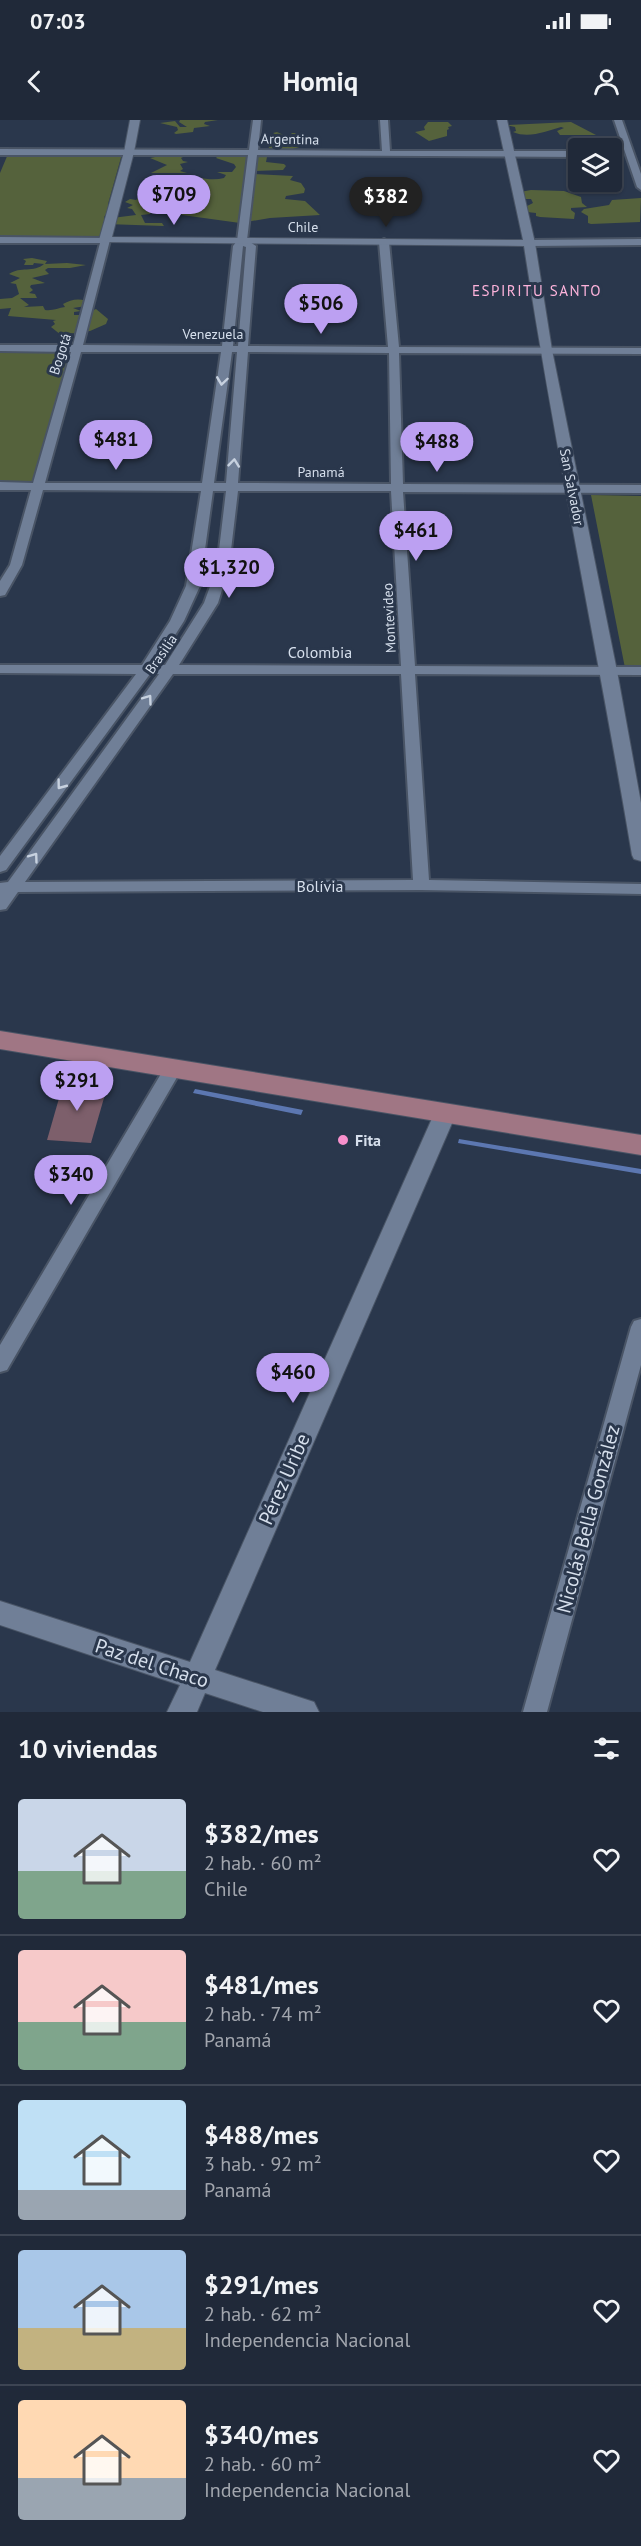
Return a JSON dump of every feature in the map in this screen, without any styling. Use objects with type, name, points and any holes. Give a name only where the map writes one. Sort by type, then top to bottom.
[{"type":"main road","points":[[0,1040],[641,1144]]},
{"type":"street","name":"Bogotá","points":[[0,592],[16,565],[76,348],[83,332],[129,153],[135,120]]},
{"type":"street","name":"Brasilia","points":[[0,867],[145,671],[177,621],[193,586],[257,120]]},
{"type":"street","points":[[384,120],[386,153]]},
{"type":"street","name":"San Salvador","points":[[502,120],[529,243],[546,350],[609,671],[641,855]]},
{"type":"street","points":[[618,120],[625,154],[641,188]]},
{"type":"street","name":"Argentina","points":[[3,152],[568,154]]},
{"type":"street","points":[[0,164],[3,152]]},
{"type":"street","points":[[625,154],[641,154]]},
{"type":"street","name":"Chile","points":[[0,240],[641,242]]},
{"type":"street","name":"Brasilia","points":[[0,905],[6,887],[106,756],[168,670],[211,603],[223,567],[245,349],[251,246],[242,241]]},
{"type":"street","name":"Montevideo","points":[[384,242],[394,349],[397,488],[406,670],[421,885]]},
{"type":"street","points":[[236,263],[250,263]]},
{"type":"street","points":[[233,291],[248,291]]},
{"type":"street","name":"Venezuela","points":[[0,348],[641,351]]},
{"type":"street","points":[[218,410],[239,411]]},
{"type":"street","name":"Panamá","points":[[0,486],[641,489]]},
{"type":"street","name":"Colombia","points":[[0,669],[641,671]]},
{"type":"street","points":[[85,752],[106,756]]},
{"type":"street","name":"Bolívia","points":[[6,887],[421,885],[641,889]]},
{"type":"street","points":[[0,1364],[174,1067]]},
{"type":"street","name":"Pérez Uribe","points":[[182,1712],[445,1114]]},
{"type":"street","name":"Nicolás Bella González","points":[[535,1712],[641,1326]]},
{"type":"street","name":"Paz del Chaco","points":[[0,1613],[304,1712]]},
{"type":"green space","points":[[180,120],[218,120],[205,122],[204,124],[210,126],[194,128],[193,132],[176,134],[174,133],[178,130],[177,127],[160,123],[175,121],[180,127],[187,127],[179,122]]},
{"type":"green space","points":[[428,122],[448,122],[452,126],[448,127],[447,136],[429,141],[415,132],[425,130],[424,127]]},
{"type":"green space","points":[[571,122],[596,135],[560,135],[557,131],[564,128],[561,127],[525,135],[513,132],[516,131],[515,127],[506,125]]},
{"type":"green space","points":[[277,132],[288,137],[292,133],[300,133],[298,135],[307,139],[310,144],[289,150],[269,148],[268,145],[273,144],[267,142],[278,136],[273,133]]},
{"type":"green space","points":[[261,153],[267,157],[266,162],[286,166],[283,170],[251,171],[252,174],[293,176],[290,180],[301,183],[305,189],[304,193],[286,196],[285,199],[305,201],[320,215],[270,218],[240,223],[182,215],[179,211],[184,207],[152,210],[150,214],[141,215],[145,223],[162,223],[164,226],[106,224],[112,218],[136,215],[132,209],[127,208],[133,205],[125,202],[130,199],[136,200],[143,193],[164,191],[140,187],[164,186],[162,183],[178,176],[224,178],[226,175],[217,172],[232,172],[236,167],[234,164],[216,158],[218,156]]},
{"type":"green space","points":[[8,154],[122,154],[108,204],[111,207],[104,217],[105,221],[99,238],[0,237],[0,173]]},
{"type":"green space","points":[[170,154],[189,154],[181,158],[188,162],[180,164],[183,169],[180,171],[187,173],[151,173],[167,165],[150,158]]},
{"type":"green space","points":[[564,191],[581,197],[582,203],[587,207],[571,208],[575,213],[574,219],[536,216],[536,213],[527,212],[527,206],[533,203],[531,199],[520,199],[520,192]]},
{"type":"green space","points":[[641,198],[640,222],[591,224],[588,223],[588,216],[581,212],[584,209],[609,205],[612,200]]},
{"type":"green space","points":[[23,259],[47,261],[45,264],[86,265],[48,268],[45,270],[49,274],[32,278],[45,283],[31,285],[33,290],[29,293],[35,294],[37,298],[20,298],[29,305],[24,307],[43,306],[45,310],[51,310],[65,307],[63,304],[71,301],[83,300],[86,301],[86,306],[73,308],[81,311],[74,312],[74,315],[82,315],[96,309],[108,319],[106,324],[90,331],[61,335],[51,327],[55,324],[53,321],[56,320],[8,316],[11,308],[0,309],[0,299],[12,298],[19,294],[16,284],[10,283],[20,278],[9,274],[44,264],[24,265],[26,261]]},
{"type":"green space","points":[[0,352],[72,352],[39,482],[0,482]]},
{"type":"green space","points":[[591,495],[641,496],[641,668],[625,668]]},
{"type":"water","points":[[195,1089],[303,1110],[301,1115],[193,1093]]},
{"type":"water","points":[[459,1139],[641,1169],[641,1174],[458,1143]]},
{"type":"building","points":[[64,1081],[108,1084],[91,1143],[47,1140]]},
{"type":"place","name":"Fita","points":[[343,1140]]},
{"type":"district","name":"ESPIRITU SANTO","points":[[537,290]]}]
